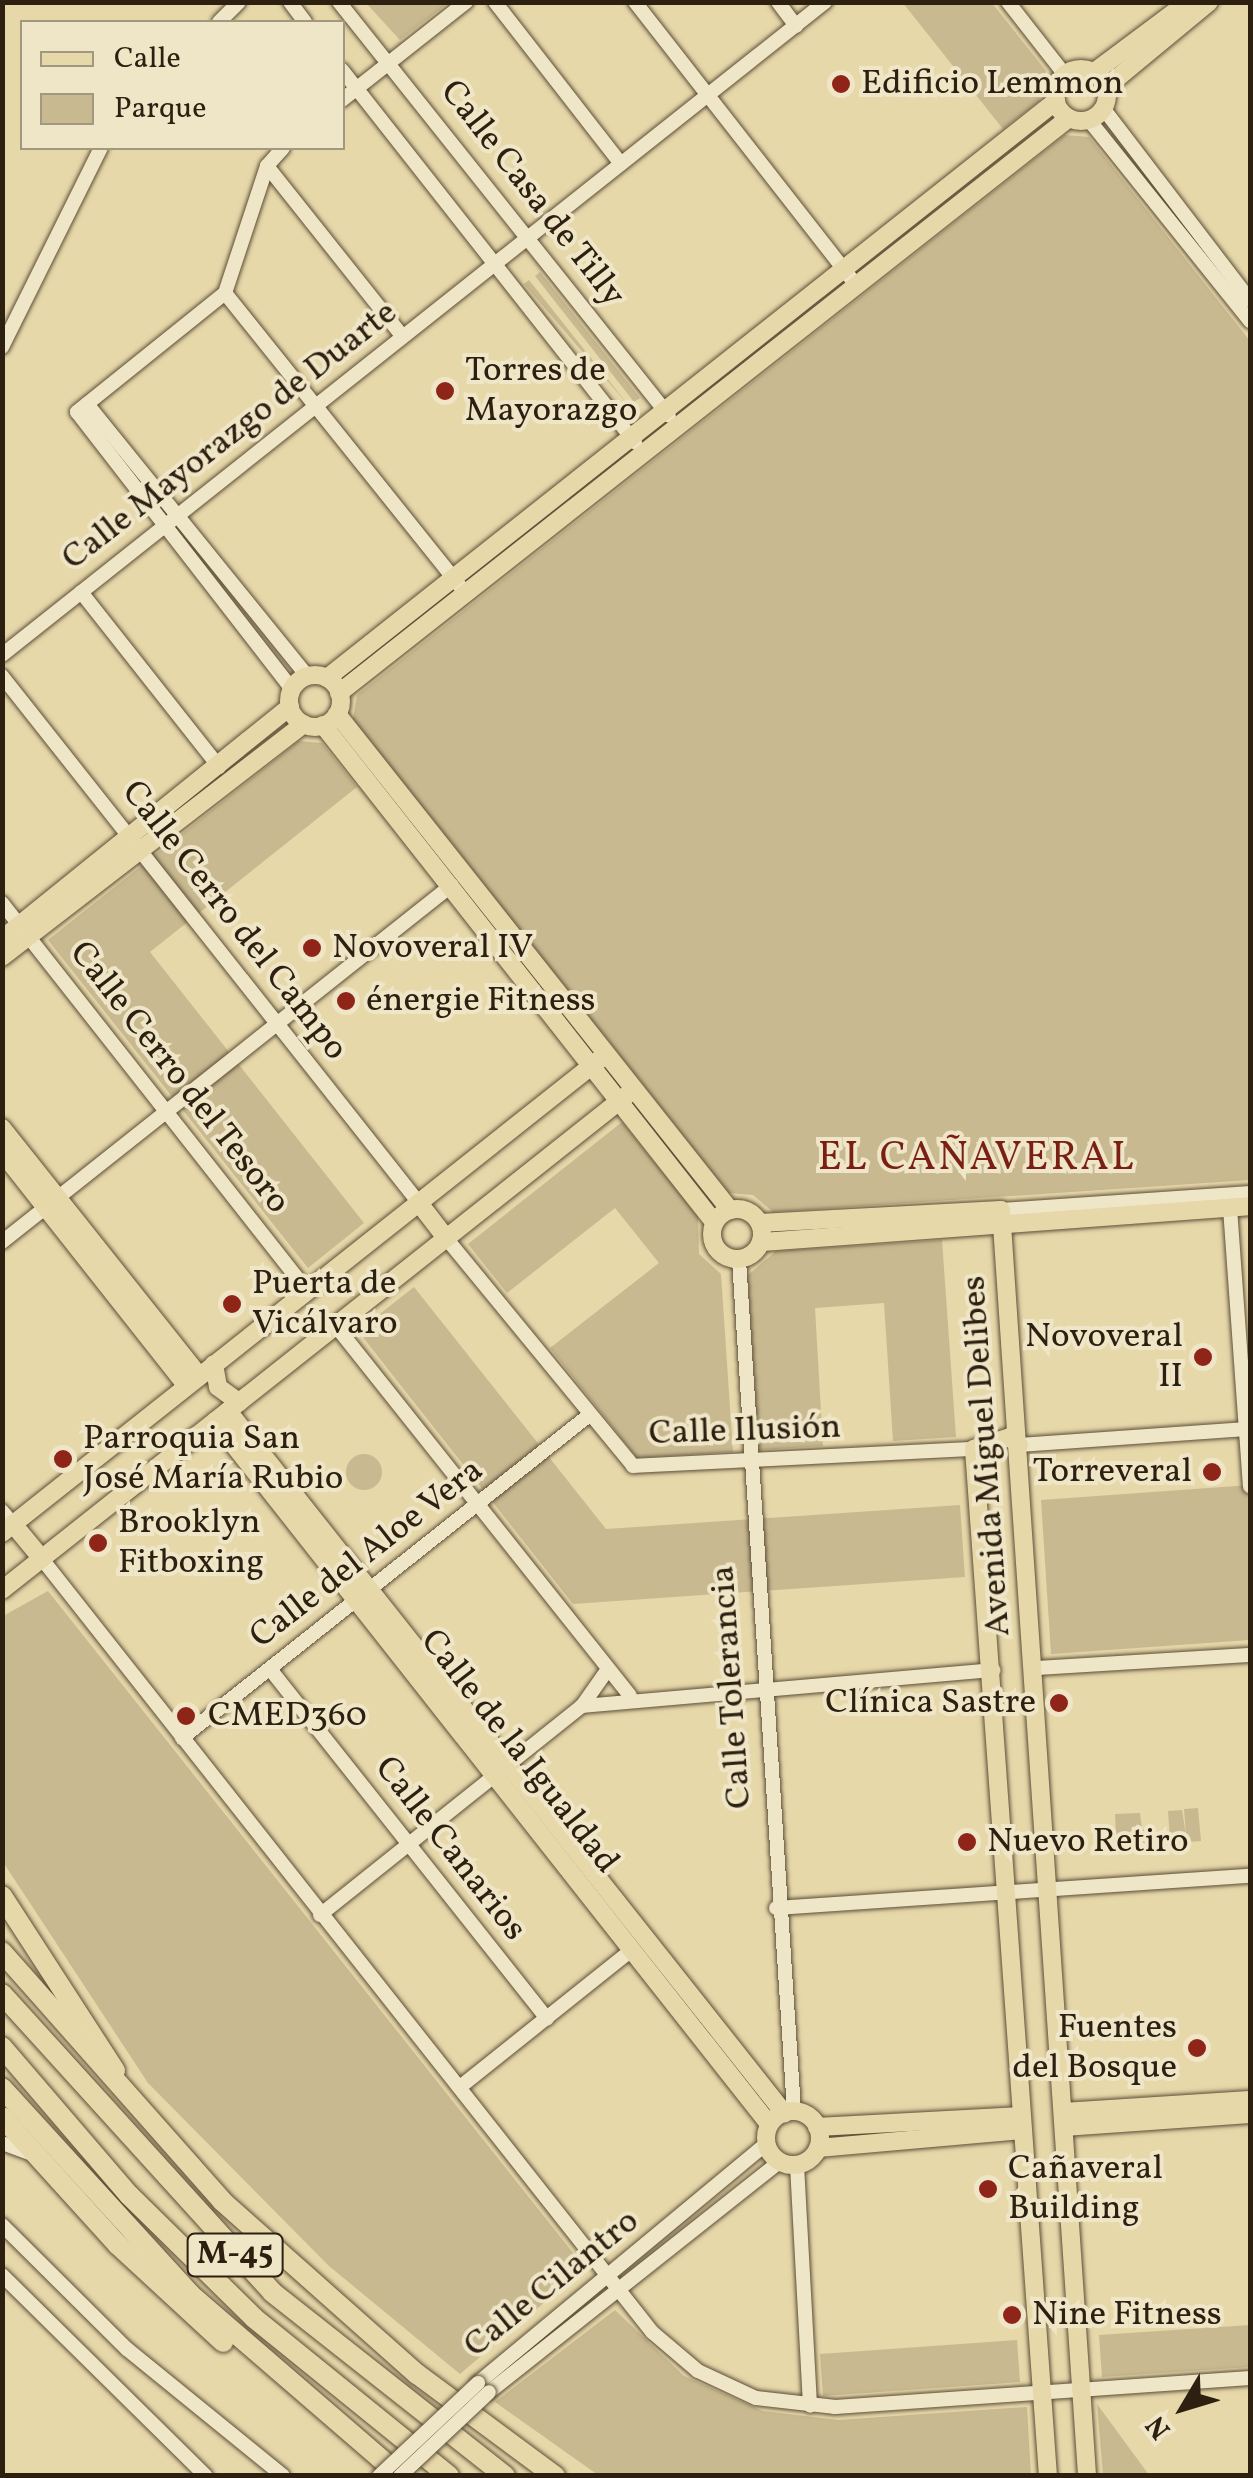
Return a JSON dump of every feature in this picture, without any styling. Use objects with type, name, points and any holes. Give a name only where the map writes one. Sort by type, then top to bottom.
[{"type":"highway","points":[[2,1896],[123,2082],[222,2201]]},
{"type":"highway","points":[[2,1952],[222,2201],[417,2374],[554,2476]]},
{"type":"highway","name":"M-45","points":[[2,1994],[272,2292],[505,2476]]},
{"type":"highway","name":"M-45","points":[[2,2047],[130,2195],[254,2318],[449,2476]]},
{"type":"highway","points":[[2,2088],[191,2295],[318,2409]]},
{"type":"highway","points":[[2,2117],[185,2310],[401,2476]]},
{"type":"main road","points":[[134,844],[219,768],[296,691],[333,686],[850,279],[1056,101],[1065,75],[1093,72],[1188,2]]},
{"type":"main road","points":[[850,279],[1087,115],[1106,88],[1209,2]]},
{"type":"main road","points":[[1093,72],[1106,88]]},
{"type":"main road","points":[[1056,101],[1087,115]]},
{"type":"main road","points":[[333,686],[330,720],[452,885],[599,1060]]},
{"type":"main road","points":[[296,691],[303,724]]},
{"type":"main road","points":[[2,957],[24,931],[134,844],[303,724],[330,720]]},
{"type":"main road","points":[[330,720],[626,1095],[714,1222],[717,1251],[739,1260],[760,1233]]},
{"type":"main road","points":[[2,939],[24,931]]},
{"type":"main road","points":[[42,1559],[6,1523],[599,1060]]},
{"type":"main road","points":[[626,1095],[730,1210],[760,1233],[1002,1216],[1250,1206]]},
{"type":"main road","points":[[2,1590],[626,1095]]},
{"type":"main road","points":[[2,1128],[52,1203]]},
{"type":"main road","points":[[2,1152],[52,1203]]},
{"type":"main road","name":"Calle de la Igualdad","points":[[52,1203],[200,1375],[218,1387],[227,1412],[363,1595],[783,2116]]},
{"type":"main road","points":[[419,1203],[446,1238]]},
{"type":"main road","points":[[714,1222],[730,1210]]},
{"type":"main road","name":"Avenida Miguel Delibes","points":[[1002,1216],[1036,1668],[1087,2476]]},
{"type":"main road","points":[[974,1449],[1010,1437],[1019,1445]]},
{"type":"main road","name":"Avenida Miguel Delibes","points":[[974,1449],[993,1670],[1048,2476]]},
{"type":"main road","name":"Calle de la Igualdad","points":[[502,1771],[634,1949],[783,2116]]},
{"type":"main road","points":[[1064,2120],[1250,2100]]},
{"type":"main road","points":[[1064,2120],[1250,2114]]},
{"type":"main road","points":[[783,2116],[817,2127],[1022,2123],[818,2148],[788,2163],[766,2144],[783,2116]]},
{"type":"main road","points":[[817,2127],[818,2148]]},
{"type":"street","points":[[221,20],[239,2]]},
{"type":"street","name":"Calle Casa de Tilly","points":[[339,2],[671,419]]},
{"type":"street","points":[[345,98],[466,2]]},
{"type":"street","points":[[494,2],[621,164]]},
{"type":"street","points":[[634,2],[850,279]]},
{"type":"street","points":[[778,2],[796,26]]},
{"type":"street","name":"Calle Mayorazgo de Duarte","points":[[2,655],[825,2]]},
{"type":"street","points":[[1008,2],[1065,75]]},
{"type":"street","name":"Calle Casa de Tilly","points":[[345,74],[637,446]]},
{"type":"street","points":[[1087,115],[1250,300]]},
{"type":"street","points":[[1087,115],[1250,320]]},
{"type":"street","points":[[2,347],[100,150]]},
{"type":"street","points":[[281,150],[267,166],[226,293],[87,404],[296,691]]},
{"type":"street","points":[[267,166],[404,337]]},
{"type":"street","points":[[226,293],[460,587]]},
{"type":"street","points":[[81,592],[219,768]]},
{"type":"street","name":"Calle Cerro del Campo","points":[[2,676],[419,1203]]},
{"type":"street","points":[[2,1242],[452,885]]},
{"type":"street","name":"Calle Cerro del Tesoro","points":[[2,903],[307,1290]]},
{"type":"street","points":[[1002,1216],[1250,1193]]},
{"type":"street","points":[[1230,1208],[1249,1429],[1250,1486]]},
{"type":"street","name":"Calle Ilusión","points":[[446,1238],[588,1416],[643,1470],[974,1449]]},
{"type":"street","name":"Calle Tolerancia","points":[[739,1260],[746,1464],[776,1908],[783,2116]]},
{"type":"street","points":[[336,1326],[630,1695]]},
{"type":"street","name":"Calle del Aloe Vera","points":[[182,1738],[588,1416]]},
{"type":"street","points":[[1019,1445],[1249,1429]]},
{"type":"street","points":[[42,1559],[612,2282],[698,2371],[756,2398],[810,2406],[1250,2378]]},
{"type":"street","points":[[1036,1668],[1250,1655]]},
{"type":"street","name":"Calle Canarios","points":[[270,1668],[547,2019]]},
{"type":"street","points":[[320,1915],[582,1706],[608,1669]]},
{"type":"street","points":[[582,1706],[630,1695],[993,1670]]},
{"type":"street","points":[[776,1908],[1250,1876]]},
{"type":"street","points":[[460,2088],[634,1949]]},
{"type":"street","points":[[2,2143],[56,2177]]},
{"type":"street","name":"Calle Cilantro","points":[[379,2476],[612,2282],[766,2144]]},
{"type":"street","points":[[788,2163],[810,2406]]},
{"type":"street","name":"Calle Cilantro","points":[[612,2282],[788,2163]]},
{"type":"street","points":[[5,2227],[126,2349],[284,2476]]},
{"type":"street","points":[[2,2275],[206,2476]]},
{"type":"street","name":"Calle Cilantro","points":[[401,2476],[483,2388]]},
{"type":"green space","points":[[366,3],[448,3],[400,40]]},
{"type":"green space","points":[[903,3],[992,3],[1046,71],[1039,101],[1003,129]]},
{"type":"green space","points":[[1065,135],[1089,137],[1250,341],[1250,1180],[773,1212],[753,1195],[729,1193],[353,719],[357,695]]},
{"type":"green space","points":[[540,272],[640,398],[634,402],[535,276]]},
{"type":"green space","points":[[529,280],[629,406],[524,284]]},
{"type":"green space","points":[[299,741],[322,743],[357,787],[150,952],[364,1223],[308,1268],[48,940]]},
{"type":"green space","points":[[622,1122],[698,1216],[699,1254],[721,1274],[733,1452],[637,1458],[550,1348],[659,1263],[615,1208],[507,1293],[468,1244]]},
{"type":"green space","points":[[942,1240],[956,1437],[893,1441],[884,1303],[815,1308],[823,1446],[759,1450],[747,1276],[776,1251]]},
{"type":"green space","points":[[414,1287],[606,1529],[960,1505],[965,1577],[573,1604],[358,1331]]},
{"type":"green space","points":[[364,1454],[377,1459],[382,1472],[377,1485],[364,1490],[351,1485],[346,1472],[351,1459]]},
{"type":"green space","points":[[1250,1485],[1250,1640],[1051,1654],[1041,1500]]},
{"type":"green space","points":[[48,1591],[585,2268],[460,2374],[329,2266],[148,2083],[3,1862],[3,1616]]},
{"type":"green space","points":[[1198,1808],[1201,1841],[1137,1846],[1136,1834],[1116,1836],[1115,1814],[1140,1813],[1142,1829],[1170,1840],[1168,1811],[1182,1810],[1186,1835],[1184,1809]]},
{"type":"green space","points":[[615,2310],[684,2376],[763,2411],[838,2420],[1027,2407],[1031,2475],[598,2475],[495,2402]]},
{"type":"green space","points":[[1250,2325],[1250,2367],[1102,2377],[1099,2335]]},
{"type":"green space","points":[[1017,2340],[1020,2382],[823,2396],[820,2354]]},
{"type":"green space","points":[[1097,2404],[1149,2475],[1103,2475]]},
{"type":"place","name":"Edificio Lemmon","points":[[841,84]]},
{"type":"place","name":"Torres de Mayorazgo","points":[[445,391]]},
{"type":"place","name":"Novoveral IV","points":[[312,948]]},
{"type":"place","name":"énergie Fitness","points":[[346,1001]]},
{"type":"place","name":"Puerta de Vicálvaro","points":[[232,1304]]},
{"type":"place","name":"Novoveral II","points":[[1203,1357]]},
{"type":"place","name":"Parroquia San José María Rubio","points":[[63,1459]]},
{"type":"place","name":"Torreveral","points":[[1212,1472]]},
{"type":"place","name":"Brooklyn Fitboxing","points":[[98,1543]]},
{"type":"place","name":"Clínica Sastre","points":[[1059,1703]]},
{"type":"place","name":"CMED360","points":[[186,1716]]},
{"type":"place","name":"Nuevo Retiro","points":[[967,1842]]},
{"type":"place","name":"Fuentes del Bosque","points":[[1197,2048]]},
{"type":"place","name":"Cañaveral Building","points":[[988,2189]]},
{"type":"place","name":"Nine Fitness","points":[[1012,2315]]},
{"type":"district","name":"EL CAÑAVERAL","points":[[977,1159]]}]
